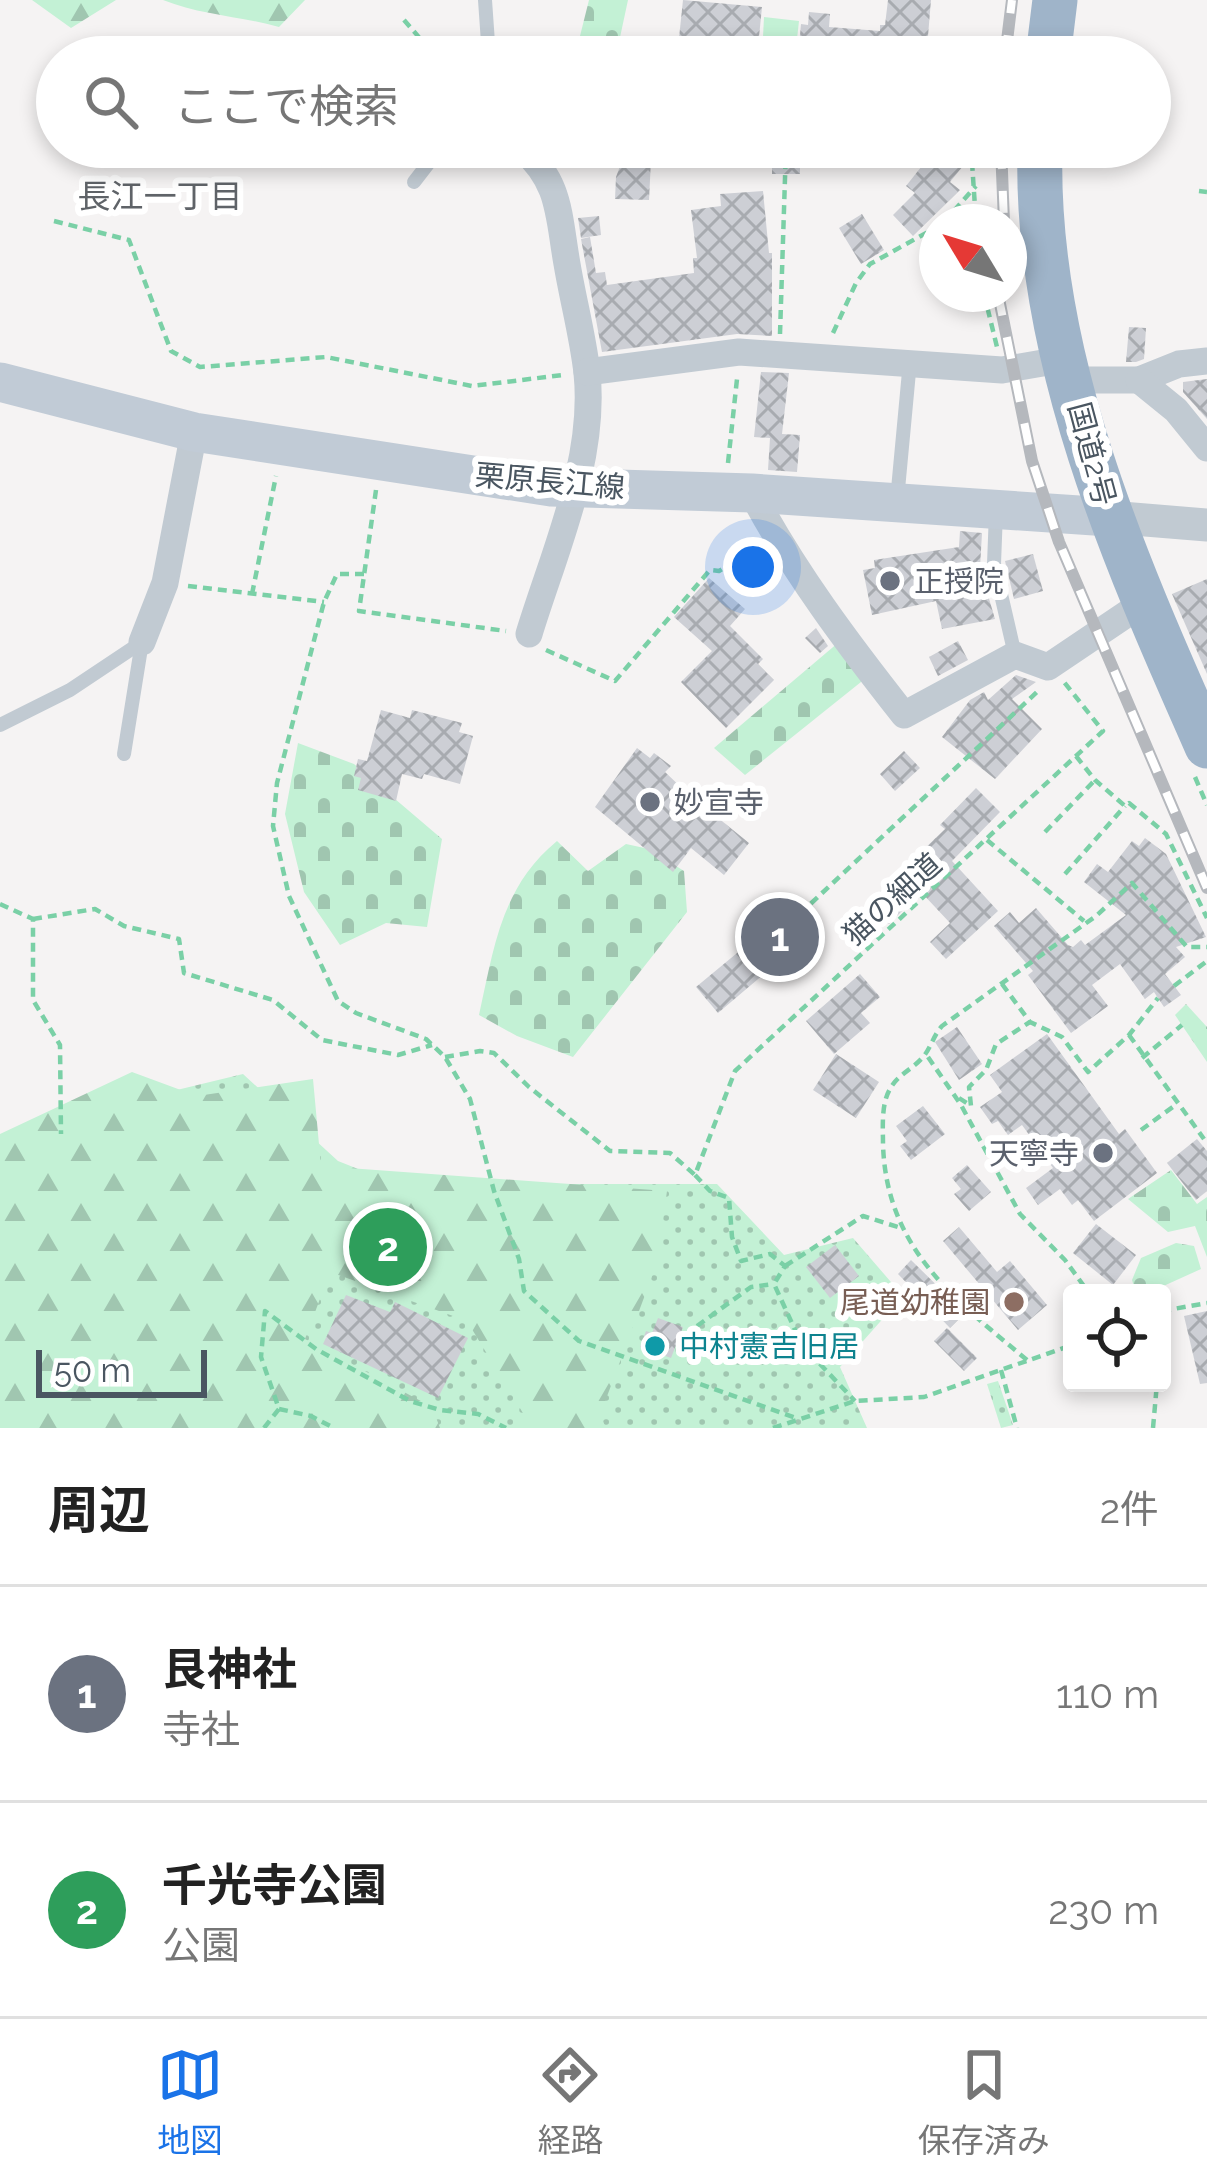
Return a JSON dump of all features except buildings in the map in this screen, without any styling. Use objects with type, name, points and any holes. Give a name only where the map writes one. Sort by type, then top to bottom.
[{"type":"highway","points":[[1051,36],[1055,0]]},
{"type":"highway","name":"国道2号","points":[[1040,168],[1046,280],[1109,517],[1207,746]]},
{"type":"main road","name":"栗原長江線","points":[[0,382],[194,431],[551,487],[738,493],[1109,517]]},
{"type":"street","points":[[529,634],[575,485],[587,407],[586,372],[548,175],[541,168]]},
{"type":"street","points":[[586,372],[740,352],[1002,370],[1069,369],[1139,380],[1176,410],[1207,448]]},
{"type":"street","points":[[1139,380],[1179,364],[1207,361]]},
{"type":"street","points":[[142,642],[165,584],[194,431]]},
{"type":"street","points":[[738,493],[904,715],[1015,655],[1052,670],[1143,603]]},
{"type":"street","points":[[1109,517],[1207,525]]},
{"type":"lane","points":[[484,0],[488,36]]},
{"type":"lane","points":[[414,182],[425,168]]},
{"type":"lane","points":[[896,505],[910,361]]},
{"type":"lane","points":[[996,511],[994,564],[1015,655]]},
{"type":"lane","points":[[0,725],[70,690],[142,642]]},
{"type":"lane","points":[[124,754],[142,642]]},
{"type":"path","points":[[404,20],[418,36]]},
{"type":"path","points":[[779,352],[785,168]]},
{"type":"path","points":[[974,168],[976,204]]},
{"type":"path","points":[[959,204],[976,186]]},
{"type":"path","points":[[54,221],[129,240],[171,351],[200,367],[326,357],[472,386],[586,372]]},
{"type":"path","points":[[825,355],[856,283],[870,264],[919,236]]},
{"type":"path","points":[[988,312],[1002,370]]},
{"type":"path","points":[[738,493],[740,352]]},
{"type":"path","points":[[252,593],[282,446]]},
{"type":"path","points":[[364,574],[337,574],[324,602],[277,783],[273,826],[289,896],[338,1001],[432,1045],[445,1057],[470,1099],[494,1191],[519,1258],[524,1291],[579,1341],[796,1418]]},
{"type":"path","points":[[165,584],[324,602]]},
{"type":"path","points":[[789,925],[955,773],[1052,670],[1103,730],[1076,756],[1125,806]]},
{"type":"path","name":"猫の細道","points":[[695,1175],[735,1071],[1076,756]]},
{"type":"path","points":[[1046,832],[1096,780]]},
{"type":"path","points":[[1065,874],[1129,803],[1166,834],[1207,918]]},
{"type":"path","points":[[987,840],[1087,923]]},
{"type":"path","points":[[1027,1360],[990,1330],[913,1251],[901,1228],[884,1158],[886,1098],[898,1078],[926,1054],[942,1026],[1087,923],[1132,883],[1186,947],[1207,947]]},
{"type":"path","points":[[0,904],[33,919],[95,909],[124,926],[179,939],[184,973],[273,1000],[322,1040],[398,1055],[432,1045]]},
{"type":"path","points":[[33,919],[33,1000],[60,1045],[61,1134]]},
{"type":"path","points":[[1174,986],[1207,962]]},
{"type":"path","points":[[1001,984],[1030,1022],[1063,1037],[1088,1072],[1129,1035],[1158,998]]},
{"type":"path","points":[[956,1097],[971,1106],[969,1087],[986,1070],[996,1044],[1030,1022]]},
{"type":"path","points":[[1142,1058],[1182,1025]]},
{"type":"path","points":[[1129,1035],[1204,1139]]},
{"type":"path","points":[[445,1057],[494,1053],[610,1151],[670,1153],[710,1191],[729,1198],[732,1237],[741,1261],[770,1254],[785,1266]]},
{"type":"path","points":[[926,1054],[956,1097],[1020,1214],[1082,1284]]},
{"type":"path","points":[[1141,1130],[1177,1104]]},
{"type":"path","points":[[774,1284],[785,1266],[863,1216],[901,1228]]},
{"type":"path","points":[[774,1284],[802,1345],[855,1401]]},
{"type":"path","points":[[697,1326],[751,1287],[774,1284]]},
{"type":"path","points":[[1171,1309],[1207,1303]]},
{"type":"path","points":[[279,1409],[261,1357],[265,1311],[316,1349],[410,1401],[478,1414],[506,1428]]},
{"type":"path","points":[[773,1428],[855,1401],[924,1397],[1063,1349]]},
{"type":"path","points":[[1000,1369],[1017,1428]]},
{"type":"path","points":[[1153,1428],[1155,1392]]},
{"type":"path","points":[[264,1428],[279,1409]]},
{"type":"path","points":[[279,1409],[311,1416],[334,1428]]},
{"type":"green space","points":[[32,0],[116,0],[71,28]]},
{"type":"green space","points":[[163,0],[305,0],[279,27]]},
{"type":"green space","points":[[589,0],[628,0],[620,36],[580,36]]},
{"type":"green space","points":[[764,17],[799,21],[797,36],[763,36]]},
{"type":"green space","points":[[839,642],[866,678],[745,775],[714,748]]},
{"type":"green space","points":[[298,743],[354,764],[442,839],[427,927],[386,923],[340,945],[304,892],[285,814]]},
{"type":"green space","points":[[557,841],[588,871],[626,844],[649,849],[684,871],[687,912],[573,1057],[517,1036],[479,1015],[512,899],[523,878]]},
{"type":"green space","points":[[1186,1004],[1207,1027],[1207,1062],[1175,1015]]},
{"type":"green space","points":[[132,1072],[197,1096],[313,1079],[321,1166],[667,1191],[657,1263],[600,1415],[606,1428],[532,1428],[467,1321],[330,1272],[305,1339],[432,1407],[440,1428],[0,1428],[0,1134]]},
{"type":"green space","points":[[243,1074],[338,1161],[396,1184],[717,1184],[784,1255],[853,1238],[903,1296],[840,1367],[867,1428],[0,1428],[123,1103]]},
{"type":"green space","points":[[1171,1170],[1197,1204],[1207,1197],[1207,1257],[1195,1226],[1168,1232],[1128,1199]]},
{"type":"green space","points":[[1176,1243],[1194,1246],[1201,1269],[1168,1284],[1133,1284],[1141,1258]]},
{"type":"green space","points":[[998,1381],[1013,1425],[1001,1428],[987,1384]]},
{"type":"railway","points":[[1008,36],[1012,0]]},
{"type":"railway","points":[[1002,168],[1003,204]]},
{"type":"railway","points":[[1002,312],[1032,461],[1059,542],[1207,888]]},
{"type":"place","name":"正授院","points":[[890,581]]},
{"type":"place","name":"妙宣寺","points":[[650,802]]},
{"type":"place","name":"艮神社","points":[[780,937]]},
{"type":"place","name":"天寧寺","points":[[1103,1153]]},
{"type":"place","name":"千光寺公園","points":[[388,1247]]},
{"type":"place","name":"尾道幼稚園","points":[[1014,1302]]},
{"type":"place","name":"中村憲吉旧居","points":[[655,1346]]},
{"type":"district","name":"長江一丁目","points":[[160,196]]}]
